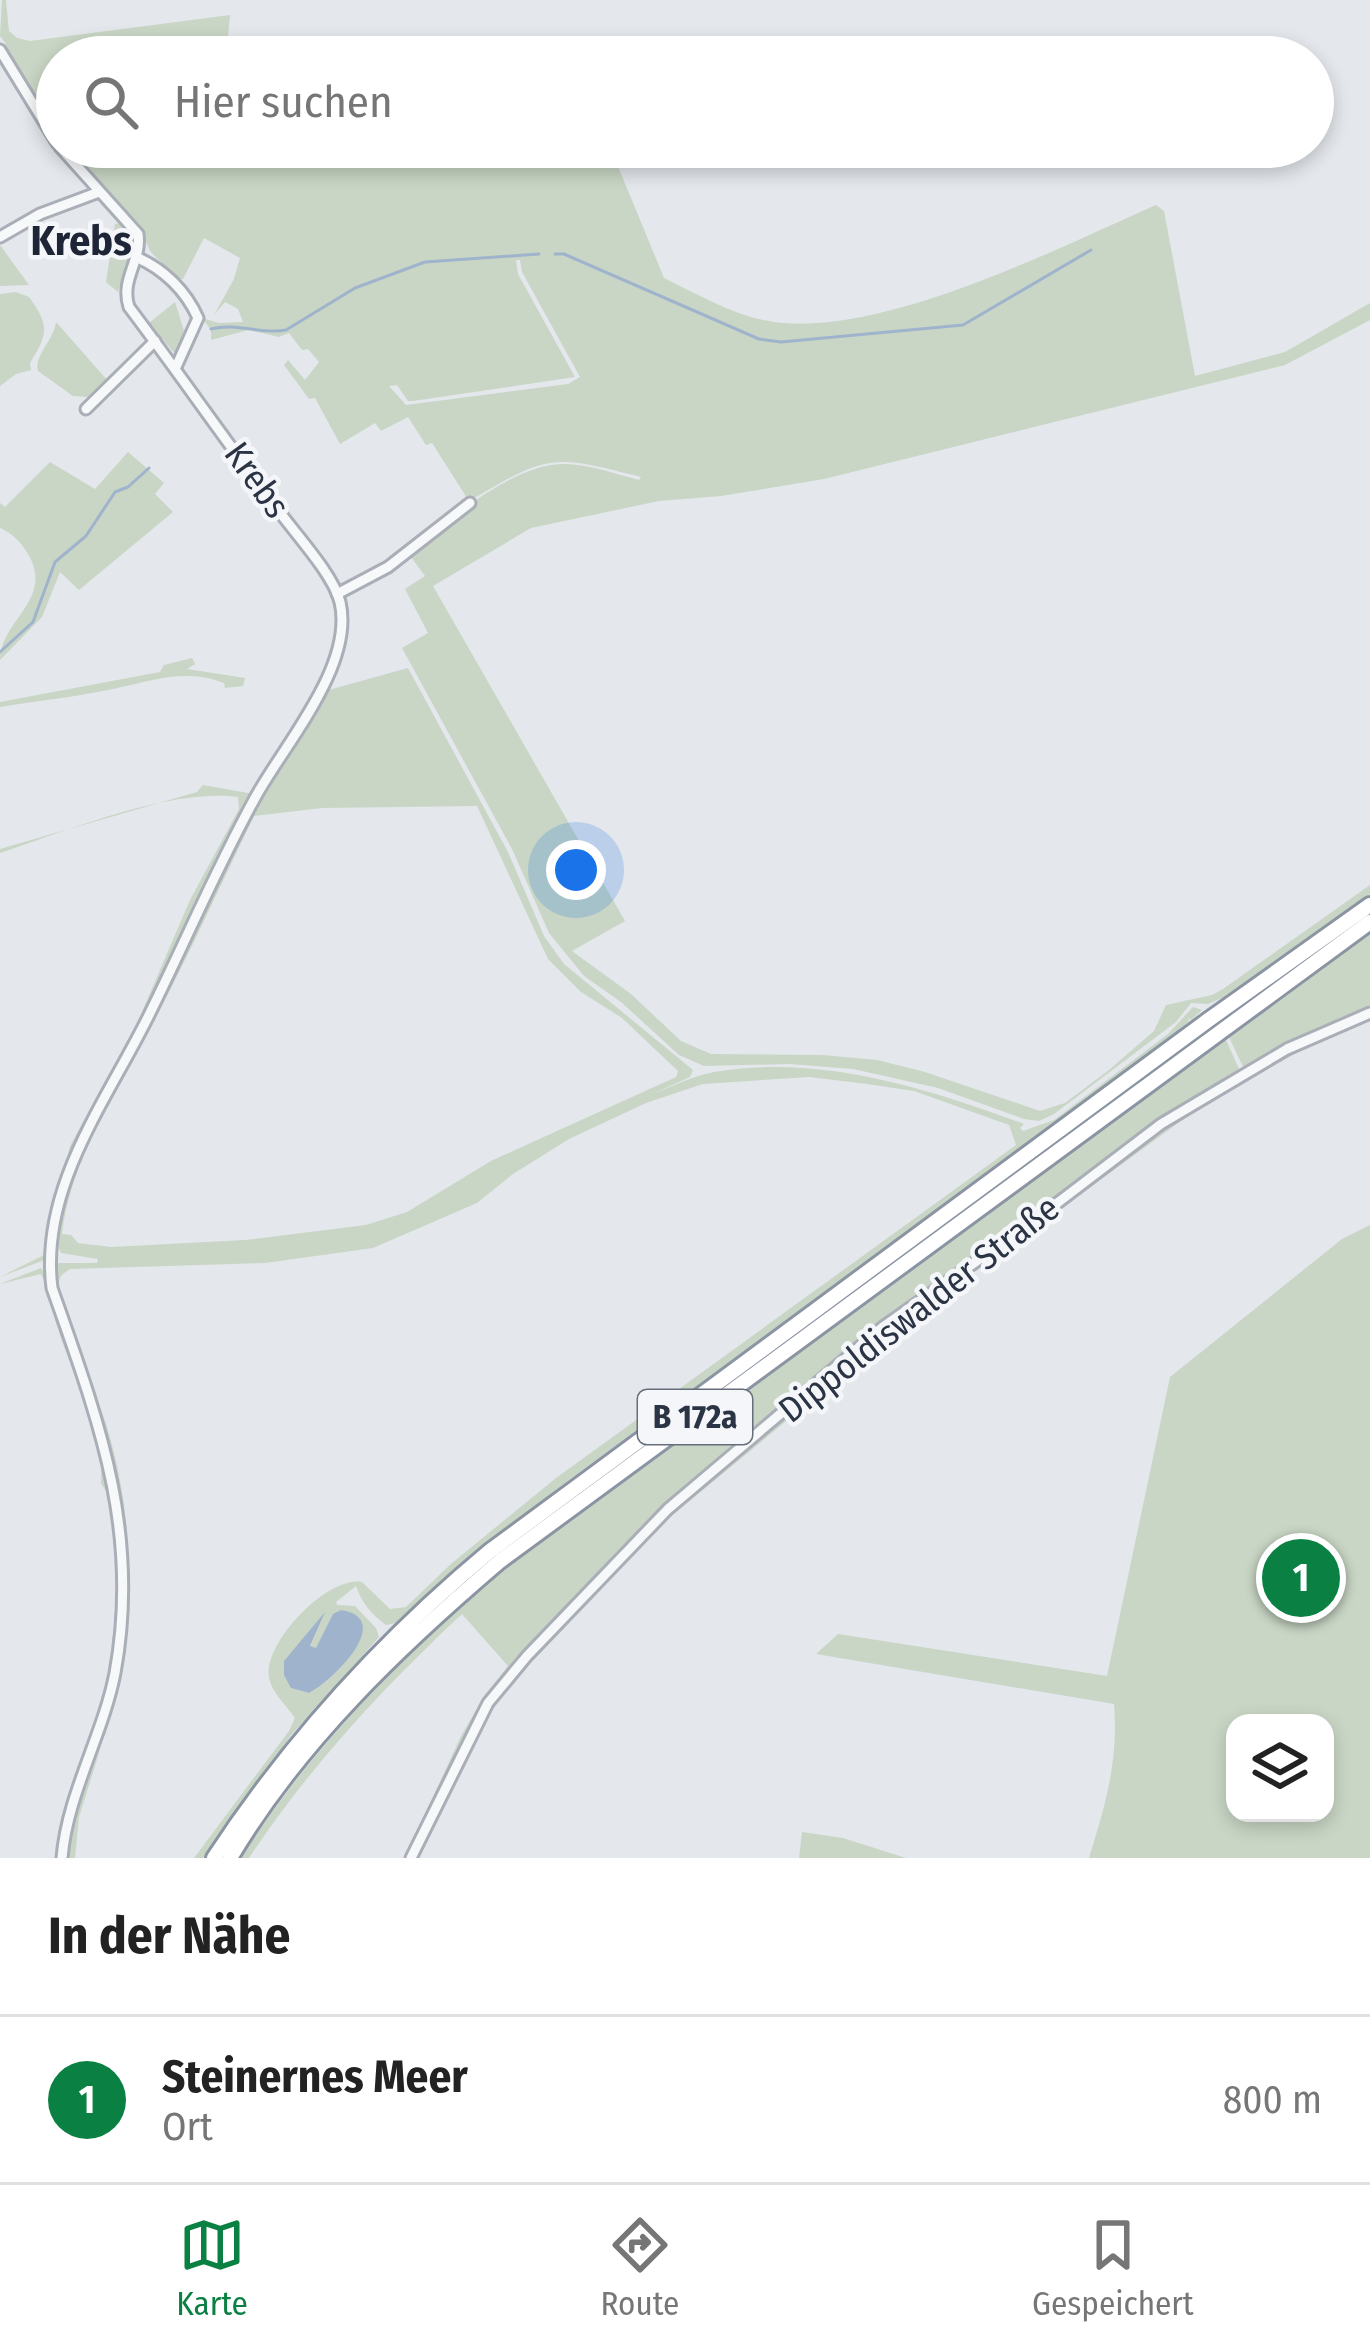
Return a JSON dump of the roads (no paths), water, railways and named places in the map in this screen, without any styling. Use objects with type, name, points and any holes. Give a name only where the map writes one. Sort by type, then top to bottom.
[{"type":"highway","name":"B 172a","points":[[230,1858],[342,1710],[443,1609],[500,1561],[1370,905]]},
{"type":"highway","name":"B 172a","points":[[214,1858],[302,1736],[434,1598],[683,1407],[1216,1023],[1370,922]]},
{"type":"street","name":"Krebs","points":[[0,50],[36,108]]},
{"type":"street","name":"Krebs","points":[[79,168],[133,225],[140,244],[126,282],[126,299],[337,594]]},
{"type":"street","points":[[0,237],[40,214],[99,192]]},
{"type":"street","name":"Krebs","points":[[136,257],[172,280],[198,318],[176,367]]},
{"type":"street","points":[[86,409],[155,341]]},
{"type":"street","points":[[62,1858],[115,1673],[124,1599],[119,1507],[104,1433],[52,1288],[49,1264],[64,1188],[83,1134],[142,1029],[256,797],[317,698],[340,634],[337,594],[388,567],[470,502]]},
{"type":"street","name":"Dippoldiswalder Straße","points":[[411,1858],[488,1703],[668,1509],[883,1327],[1161,1124],[1301,1042],[1370,1013]]},
{"type":"water","points":[[341,1610],[357,1616],[363,1625],[354,1651],[309,1693],[291,1688],[284,1661],[325,1612],[310,1646],[316,1648],[333,1614]]},
{"type":"waterway","points":[[555,254],[759,339],[781,342],[963,325],[1091,250]]},
{"type":"waterway","points":[[211,329],[286,330],[355,288],[425,262],[539,254]]},
{"type":"waterway","points":[[0,652],[33,622],[55,562],[86,536],[115,492],[149,468]]},
{"type":"place","name":"Steinernes Meer","points":[[1301,1578]]},
{"type":"district","name":"Krebs","points":[[81,241]]}]
